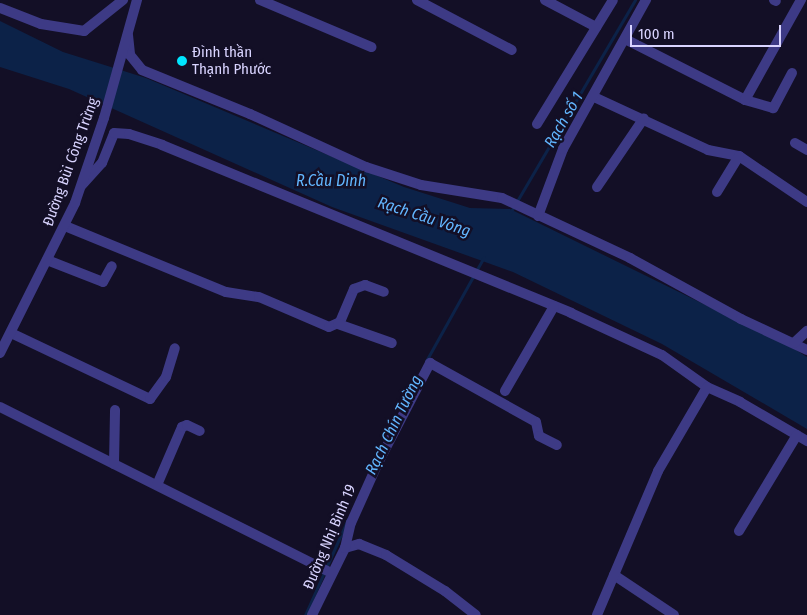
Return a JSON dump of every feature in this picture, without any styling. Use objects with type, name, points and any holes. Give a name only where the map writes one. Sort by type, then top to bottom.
[{"type":"street","points":[[0,8],[49,26],[84,31],[123,0]]},
{"type":"street","name":"Đường Bùi Công Trừng","points":[[0,353],[65,226],[82,184],[122,59],[137,0]]},
{"type":"street","points":[[260,0],[371,47]]},
{"type":"street","points":[[417,0],[512,50]]},
{"type":"street","points":[[544,0],[596,26]]},
{"type":"street","points":[[537,124],[613,0]]},
{"type":"street","points":[[538,216],[563,150],[646,0]]},
{"type":"street","points":[[745,100],[801,0]]},
{"type":"street","points":[[128,35],[130,55],[142,70],[250,114],[302,140],[421,186],[509,201],[630,258],[741,319],[807,350]]},
{"type":"street","points":[[625,39],[745,100],[773,108],[792,73]]},
{"type":"street","points":[[594,97],[644,118],[708,150],[739,156],[807,202]]},
{"type":"street","points":[[597,187],[644,118]]},
{"type":"street","points":[[82,184],[102,163],[114,134],[129,134],[238,174],[344,222],[473,271],[554,306],[662,355],[707,387],[740,402],[807,441]]},
{"type":"street","points":[[795,143],[807,150]]},
{"type":"street","points":[[718,192],[739,156]]},
{"type":"street","points":[[65,226],[226,292],[259,298],[329,327],[338,324],[392,343]]},
{"type":"street","points":[[47,260],[104,282],[112,266]]},
{"type":"street","points":[[338,324],[354,289],[365,285],[384,292]]},
{"type":"street","points":[[506,391],[554,306]]},
{"type":"street","points":[[794,343],[807,330]]},
{"type":"street","points":[[11,333],[150,399],[166,377],[174,348]]},
{"type":"street","name":"Đường Nhị Bình 19","points":[[312,615],[345,548],[351,524],[378,463],[430,363],[536,422],[539,436],[557,446]]},
{"type":"street","points":[[597,615],[658,471],[707,387]]},
{"type":"street","points":[[0,408],[332,573]]},
{"type":"street","points":[[114,464],[115,410]]},
{"type":"street","points":[[157,486],[182,428],[187,425],[200,431]]},
{"type":"street","points":[[739,531],[796,435]]},
{"type":"street","points":[[345,548],[359,544],[386,555],[444,591],[476,615]]},
{"type":"street","points":[[614,575],[674,615]]},
{"type":"water","points":[[0,21],[63,52],[146,78],[404,187],[470,208],[510,209],[793,348],[807,357],[807,429],[662,344],[513,272],[332,207],[69,89],[0,67]]},
{"type":"waterway","name":"Rạch số 1","points":[[510,213],[635,0]]},
{"type":"waterway","name":"Rạch Chín Tường","points":[[426,361],[484,257]]},
{"type":"waterway","name":"Rạch Chín Tường","points":[[305,615],[348,519]]},
{"type":"place","name":"Đình thần Thạnh Phước","points":[[182,61]]},
{"type":"water label","name":"R.Cầu Dinh","points":[[331,181]]},
{"type":"water label","name":"Rạch Cầu Võng","points":[[424,217]]}]
